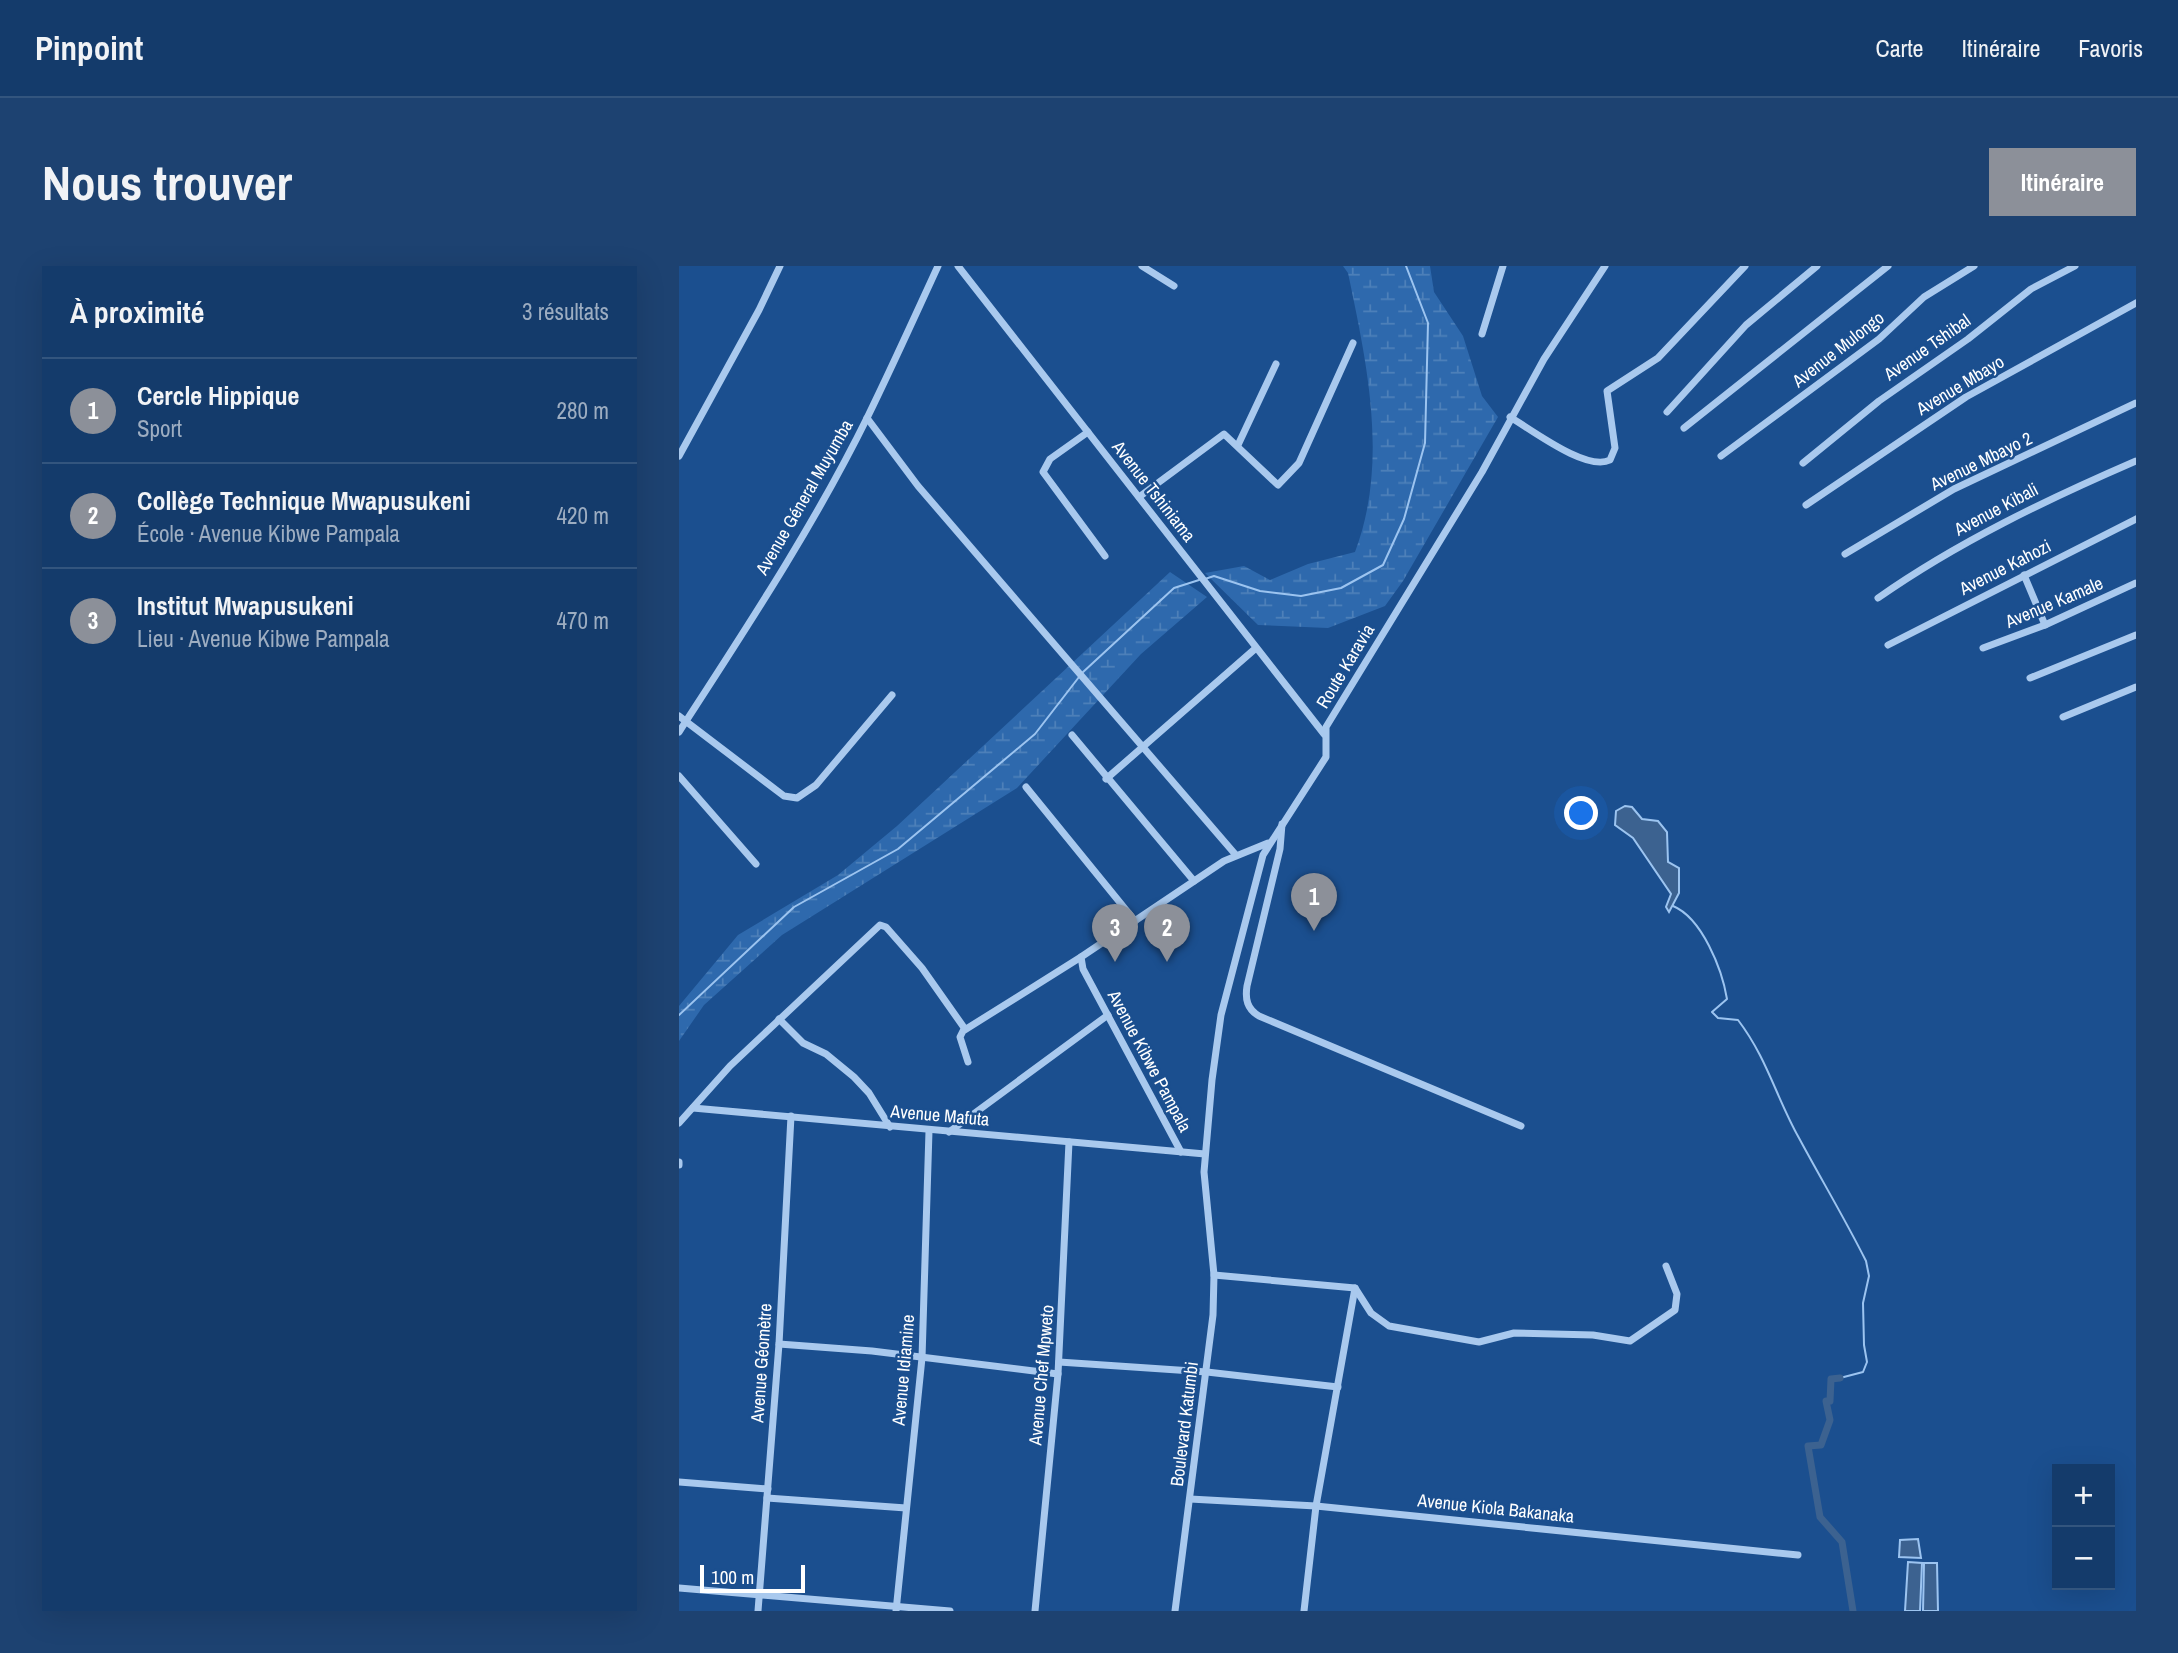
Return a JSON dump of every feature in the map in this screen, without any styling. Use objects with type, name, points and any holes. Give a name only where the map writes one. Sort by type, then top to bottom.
[{"type":"street","points":[[679,456],[759,310],[780,266]]},
{"type":"street","name":"Avenue Géneral Muyumba","points":[[679,732],[788,561],[867,418],[938,266]]},
{"type":"street","name":"Avenue Tshiniama","points":[[958,266],[1325,735]]},
{"type":"street","points":[[1142,266],[1174,286]]},
{"type":"street","points":[[1482,334],[1503,266]]},
{"type":"street","name":"Route Karavia","points":[[1211,1241],[1204,1189],[1205,1154],[1221,1015],[1268,843],[1326,757],[1325,735],[1330,719],[1482,472],[1510,417],[1605,266]]},
{"type":"street","points":[[1510,417],[1583,460],[1597,464],[1610,460],[1615,448],[1607,391],[1636,376],[1658,358],[1745,266]]},
{"type":"street","points":[[1667,412],[1746,325],[1817,266]]},
{"type":"street","points":[[1684,428],[1888,266]]},
{"type":"street","name":"Avenue Mulongo","points":[[1721,456],[1879,339],[1924,297],[1974,266]]},
{"type":"street","name":"Avenue Tshibal","points":[[1803,463],[1879,401],[1968,339],[2031,289],[2075,266]]},
{"type":"street","name":"Avenue Mbayo","points":[[1806,505],[1966,397],[2136,303]]},
{"type":"street","points":[[1139,497],[1223,435],[1238,445],[1274,484],[1280,484],[1299,463],[1353,343]]},
{"type":"street","points":[[1238,445],[1276,364]]},
{"type":"street","name":"Avenue Mbayo 2","points":[[1845,554],[1955,489],[2136,403]]},
{"type":"street","points":[[867,418],[918,486],[1145,746],[1235,855]]},
{"type":"street","points":[[1088,432],[1050,459],[1043,472],[1105,555]]},
{"type":"street","name":"Avenue Kibali","points":[[1878,598],[1917,570],[2028,509],[2136,461]]},
{"type":"street","name":"Avenue Kahozi","points":[[1888,645],[2136,519]]},
{"type":"street","points":[[2024,575],[2045,625]]},
{"type":"street","name":"Avenue Kamale","points":[[1983,649],[2045,625],[2136,583]]},
{"type":"street","points":[[2030,678],[2136,635]]},
{"type":"street","points":[[1106,779],[1256,648]]},
{"type":"street","points":[[2063,717],[2135,690]]},
{"type":"street","points":[[679,716],[784,796],[797,797],[816,785],[892,695]]},
{"type":"street","points":[[1314,722],[1330,719]]},
{"type":"street","points":[[1072,735],[1106,779],[1194,881]]},
{"type":"street","points":[[679,776],[756,864]]},
{"type":"street","points":[[1026,787],[1135,921]]},
{"type":"street","points":[[1282,823],[1280,849],[1247,986],[1246,1000],[1251,1009],[1259,1016],[1521,1126]]},
{"type":"street","points":[[968,1062],[960,1037],[965,1029],[1081,957],[1235,855],[1268,843]]},
{"type":"street","points":[[679,1124],[730,1066],[873,929],[882,925],[922,968],[965,1029]]},
{"type":"street","name":"Avenue Kibwe Pampala","points":[[1081,957],[1083,969],[1181,1152]]},
{"type":"street","points":[[948,1133],[1108,1015]]},
{"type":"street","points":[[779,1019],[803,1043],[827,1054],[854,1077],[869,1093],[890,1127]]},
{"type":"street","name":"Avenue Mafuta","points":[[693,1108],[1205,1154]]},
{"type":"street","name":"Avenue Géomètre","points":[[758,1611],[779,1344],[791,1116]]},
{"type":"street","name":"Avenue Idiamine","points":[[896,1609],[922,1358],[929,1131]]},
{"type":"street","name":"Avenue Chef Mpweto","points":[[1035,1611],[1059,1363],[1069,1142]]},
{"type":"street","name":"Boulevard Katumbi","points":[[1174,1611],[1207,1372],[1214,1275],[1211,1241]]},
{"type":"street","points":[[1355,1288],[1375,1317],[1401,1330],[1444,1334],[1479,1342],[1514,1333],[1593,1335],[1628,1341],[1637,1338],[1675,1310],[1677,1294],[1665,1265]]},
{"type":"street","points":[[1214,1275],[1355,1288]]},
{"type":"street","points":[[1304,1611],[1316,1506],[1355,1288]]},
{"type":"street","points":[[779,1344],[831,1346],[1058,1374]]},
{"type":"street","points":[[1059,1363],[1207,1372],[1338,1387]]},
{"type":"street","points":[[679,1482],[906,1508]]},
{"type":"street","name":"Avenue Kiola Bakanaka","points":[[1191,1499],[1316,1506],[1798,1555]]},
{"type":"street","points":[[679,1588],[896,1609],[950,1611]]},
{"type":"green space","points":[[1343,266],[1430,266],[1434,292],[1463,336],[1482,396],[1498,417],[1403,581],[1385,606],[1328,628],[1258,625],[1205,573],[1244,566],[1270,580],[1308,564],[1355,552],[1365,518],[1373,448],[1368,378],[1348,273]]},
{"type":"green space","points":[[1170,572],[1207,597],[1141,654],[1017,788],[782,935],[704,1005],[679,1041],[679,1006],[738,935],[838,875],[897,826]]},
{"type":"shaded area","points":[[1625,806],[1632,807],[1642,819],[1658,821],[1667,832],[1668,862],[1679,868],[1679,893],[1669,912],[1666,907],[1671,894],[1633,838],[1615,825],[1616,811]]},
{"type":"shaded area","points":[[1918,1539],[1921,1558],[1899,1557],[1900,1540]]},
{"type":"shaded area","points":[[1908,1562],[1922,1563],[1920,1611],[1905,1611]]},
{"type":"shaded area","points":[[1924,1563],[1937,1563],[1938,1611],[1923,1611]]},
{"type":"waterway","points":[[1205,579],[1214,576],[1260,591],[1301,596],[1341,588],[1383,565],[1404,519],[1425,443],[1428,323],[1406,266]]},
{"type":"waterway","points":[[1082,673],[1174,588],[1199,580]]},
{"type":"waterway","points":[[679,1015],[794,907],[898,849],[1035,734],[1079,677]]},
{"type":"waterway","points":[[1673,906],[1693,921],[1702,933],[1721,974],[1727,999],[1712,1012],[1718,1018],[1738,1020],[1748,1034],[1791,1123],[1866,1261],[1869,1276],[1863,1303],[1867,1362],[1863,1372],[1840,1378]]},
{"type":"waterway","points":[[1840,1378],[1831,1379],[1830,1401],[1826,1401],[1830,1420],[1821,1445],[1808,1446],[1820,1517],[1842,1542],[1853,1611]]},
{"type":"place","name":"Cercle Hippique","points":[[1314,931]]},
{"type":"place","name":"Institut Mwapusukeni","points":[[1115,962]]},
{"type":"place","name":"Collège Technique Mwapusukeni","points":[[1167,962]]}]
